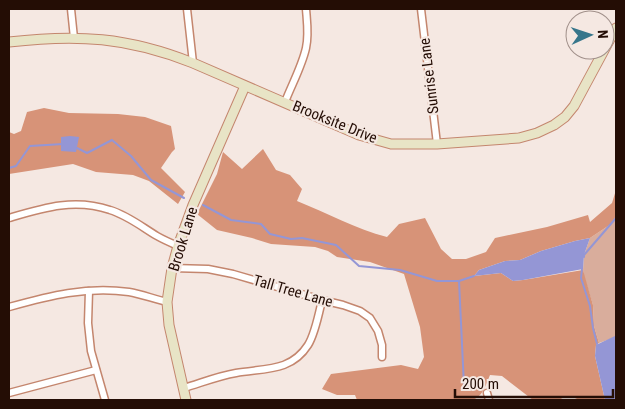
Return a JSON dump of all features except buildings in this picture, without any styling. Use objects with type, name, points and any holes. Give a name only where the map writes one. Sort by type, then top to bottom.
[{"type":"street","points":[[71,9],[74,38]]},
{"type":"street","points":[[187,9],[192,63]]},
{"type":"street","points":[[285,102],[306,47],[306,9]]},
{"type":"street","name":"Sunrise Lane","points":[[422,9],[437,144]]},
{"type":"street","name":"Brooksite Drive","points":[[9,42],[50,38],[120,41],[162,52],[192,63],[359,135],[391,144],[437,144],[519,138],[537,133],[554,125],[574,106],[616,28]]},
{"type":"street","name":"Brook Lane","points":[[186,400],[169,326],[167,302],[172,268],[192,205],[245,86]]},
{"type":"street","points":[[9,218],[65,204],[93,205],[111,210],[130,219],[178,246]]},
{"type":"street","name":"Tall Tree Lane","points":[[172,268],[208,269],[233,274],[344,305],[370,318],[378,331],[382,345],[382,357]]},
{"type":"street","points":[[89,290],[88,323],[91,352],[105,400]]},
{"type":"street","points":[[9,307],[57,294],[89,290],[131,292],[167,302]]},
{"type":"street","points":[[184,388],[218,377],[278,367],[297,359],[309,343],[322,300]]},
{"type":"street","points":[[9,393],[96,370]]},
{"type":"street","points":[[487,393],[489,400]]},
{"type":"shaded area","points":[[44,108],[69,113],[118,114],[145,117],[171,126],[175,149],[161,168],[185,192],[178,204],[149,181],[133,175],[96,172],[73,164],[9,174],[9,132],[14,134],[21,131],[27,112]]},
{"type":"shaded area","points":[[263,149],[276,170],[290,175],[302,189],[297,201],[375,234],[387,237],[399,224],[425,218],[441,249],[452,259],[466,259],[486,252],[495,238],[547,227],[588,215],[590,222],[612,203],[616,190],[616,216],[611,224],[590,238],[541,251],[520,260],[505,261],[479,270],[474,276],[501,273],[513,281],[583,270],[593,305],[594,326],[599,343],[596,345],[595,356],[605,400],[579,400],[566,396],[559,400],[533,400],[502,376],[490,375],[479,396],[472,400],[357,400],[355,395],[337,395],[322,389],[331,374],[401,365],[418,369],[424,357],[420,327],[404,274],[370,262],[337,257],[328,251],[315,247],[271,244],[217,230],[197,214],[217,174],[223,152],[242,169]]},
{"type":"shaded area","points":[[616,216],[616,337],[599,343],[594,326],[593,305],[584,276],[584,255],[590,238],[611,224]]},
{"type":"water","points":[[61,137],[79,137],[76,152],[61,151]]},
{"type":"water","points":[[590,238],[584,255],[583,269],[513,281],[501,273],[474,276],[479,270],[505,261],[520,260],[541,251]]},
{"type":"water","points":[[615,336],[616,400],[605,400],[595,356],[596,345]]},
{"type":"waterway","points":[[77,148],[87,153],[112,140],[131,156],[151,180],[184,198]]},
{"type":"waterway","points":[[9,168],[16,166],[30,146],[63,144]]},
{"type":"waterway","points":[[203,205],[231,220],[261,224],[270,234],[336,245],[359,266],[400,270],[437,281],[459,281]]},
{"type":"waterway","points":[[584,257],[616,218]]},
{"type":"waterway","points":[[582,269],[581,278],[590,306],[597,344]]},
{"type":"waterway","points":[[464,386],[459,281],[474,276]]}]
